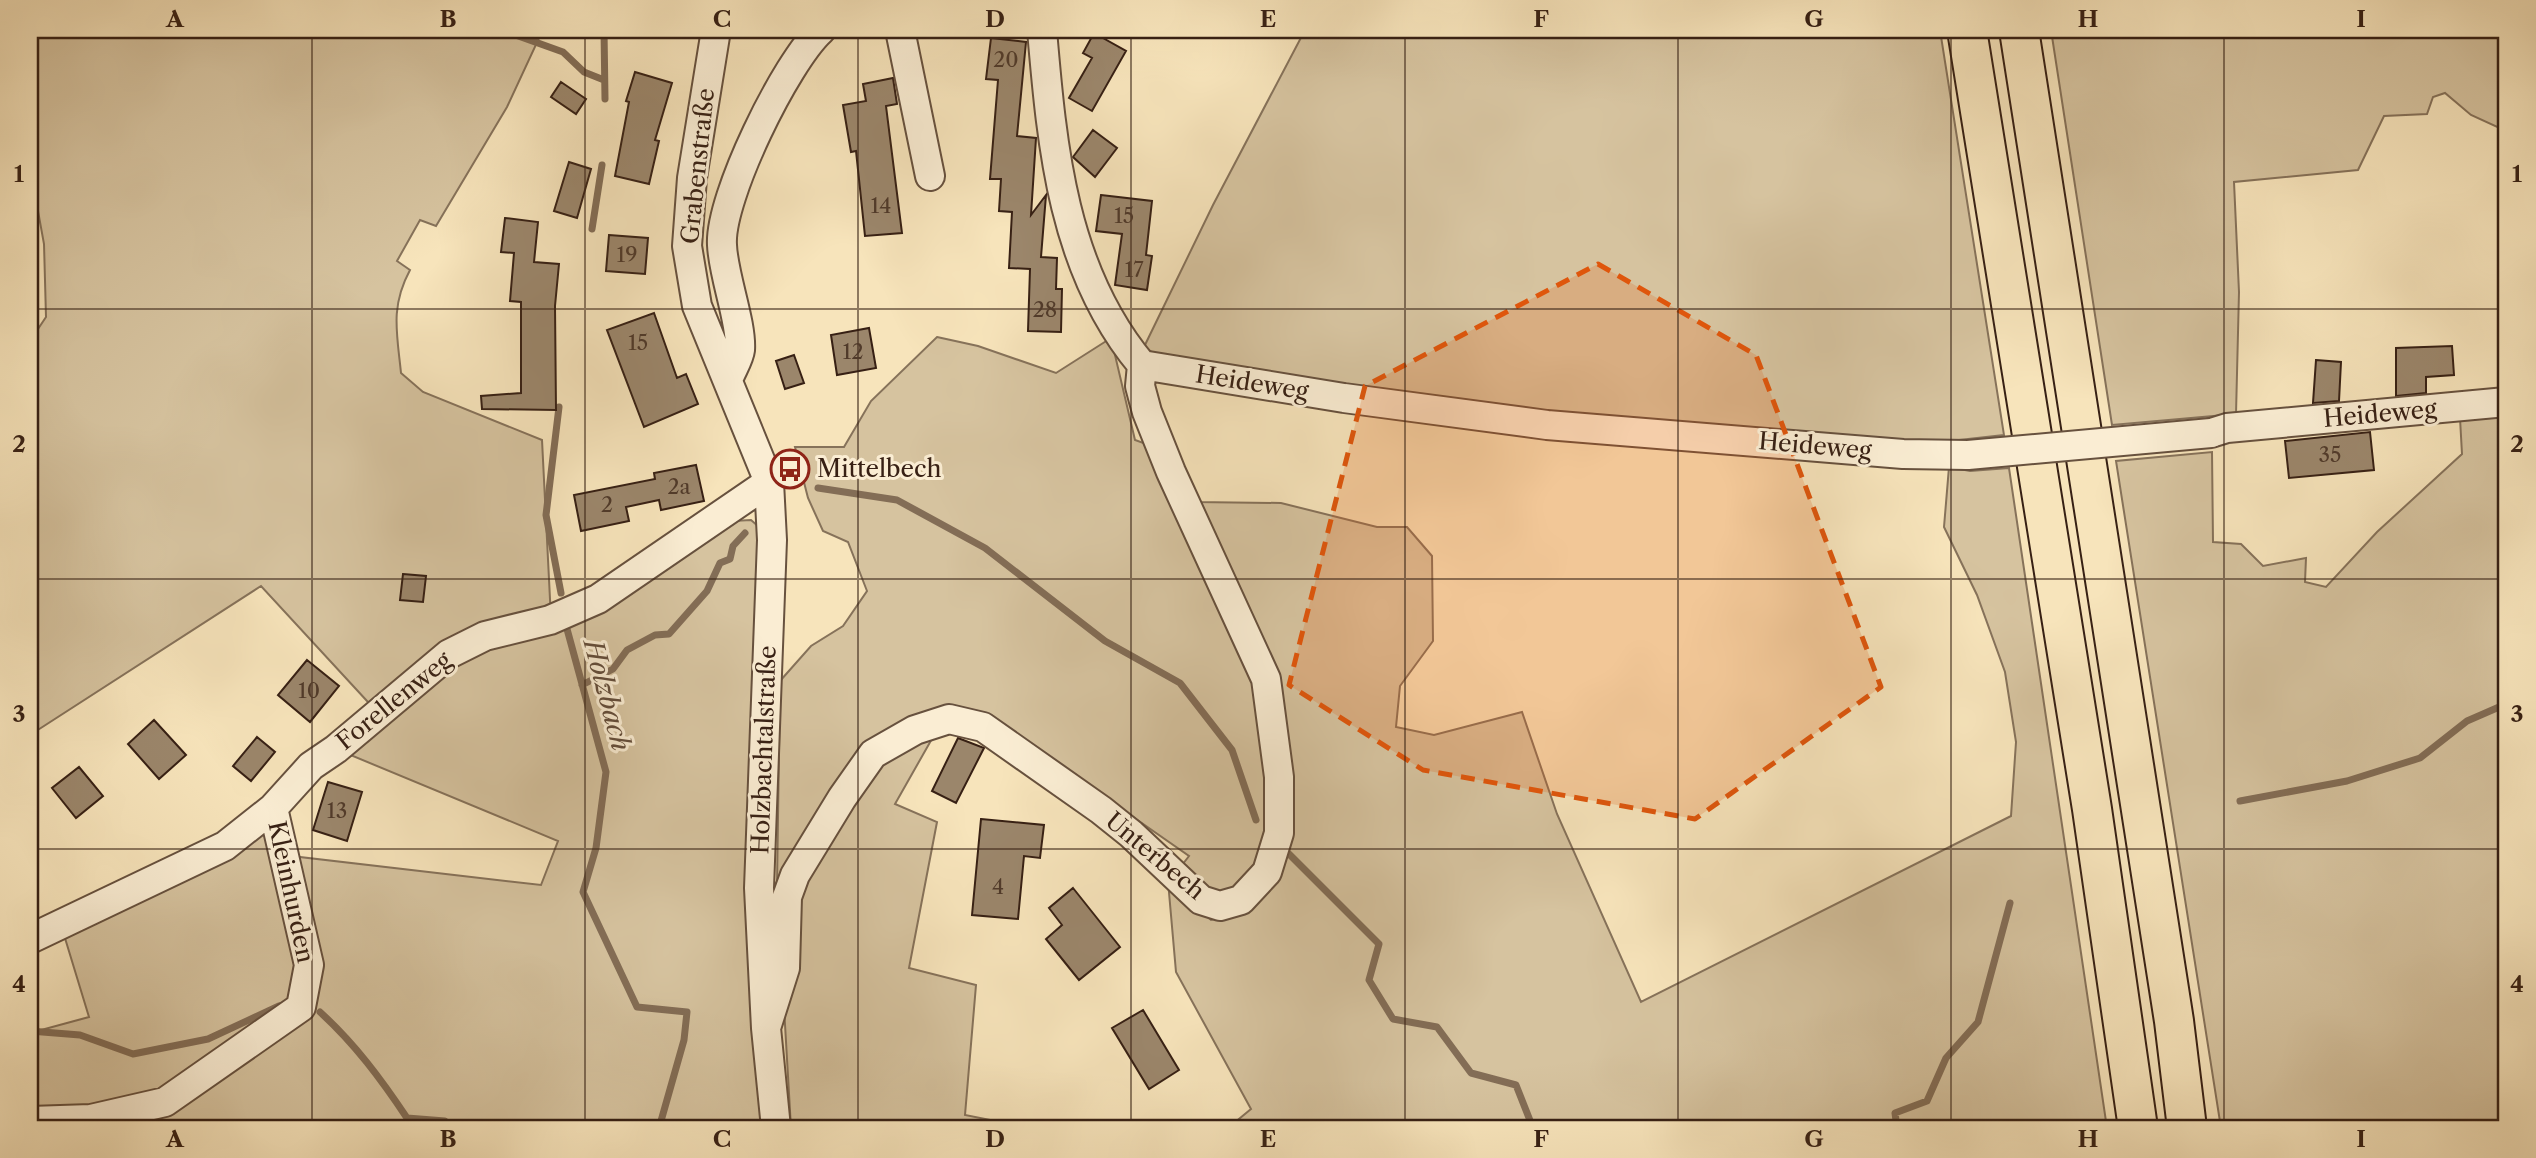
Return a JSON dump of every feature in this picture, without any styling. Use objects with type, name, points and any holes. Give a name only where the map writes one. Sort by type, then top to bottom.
[{"type":"highway","points":[[1967,30],[2092,809],[2138,1128]]},
{"type":"highway","points":[[2019,30],[2168,981],[2187,1128]]},
{"type":"street","name":"Grabenstraße","points":[[716,30],[692,178],[687,246],[697,306],[728,380]]},
{"type":"street","points":[[728,380],[740,351],[722,247],[724,212],[740,169],[796,59],[821,30]]},
{"type":"street","points":[[900,30],[930,176]]},
{"type":"street","points":[[1042,30],[1048,108],[1068,221],[1094,293],[1137,359]]},
{"type":"street","name":"Heideweg","points":[[1137,359],[1344,398],[1547,425],[1903,454],[1968,456],[2506,402]]},
{"type":"street","name":"Unterbech","points":[[766,1027],[785,968],[787,897],[794,875],[873,754],[915,730],[949,719],[983,727],[1101,810],[1131,834],[1201,900],[1220,906],[1241,900],[1267,872],[1279,834],[1279,777],[1266,679],[1171,472],[1147,412],[1137,359]]},
{"type":"street","name":"Holzbachtalstraße","points":[[728,380],[769,482],[772,540],[759,888],[766,1027],[776,1128]]},
{"type":"street","name":"Forellenweg","points":[[30,939],[225,846],[273,808],[311,766],[369,723],[449,654],[485,636],[550,620],[598,599],[769,482]]},
{"type":"street","name":"Kleinhurden","points":[[30,1121],[91,1119],[165,1102],[301,1007],[310,965],[273,808]]},
{"type":"highlighted area","points":[[1598,264],[1756,355],[1881,687],[1695,819],[1423,770],[1289,685],[1365,386]]},
{"type":"shaded area","points":[[30,30],[547,30],[539,38],[507,107],[436,226],[420,220],[397,261],[410,270],[397,308],[401,373],[423,392],[542,440],[551,619],[596,616],[733,521],[751,520],[759,527],[746,900],[753,1039],[763,1128],[30,1128],[30,1033],[89,1017],[61,925],[273,808],[283,855],[541,885],[558,841],[336,749],[379,714],[261,586],[30,735],[30,341],[46,317],[44,244],[30,167]]},
{"type":"shaded area","points":[[1305,30],[1940,30],[2004,435],[1941,442],[1861,440],[1562,417],[1161,358],[1144,347],[1213,205]]},
{"type":"shaded area","points":[[2051,30],[2506,30],[2506,131],[2471,115],[2445,93],[2433,97],[2427,114],[2384,116],[2358,170],[2234,182],[2239,292],[2236,414],[2112,425]]},
{"type":"shaded area","points":[[937,337],[978,346],[1056,373],[1111,338],[1135,440],[1174,454],[1195,502],[1281,503],[1377,527],[1407,527],[1432,556],[1433,641],[1400,686],[1396,727],[1434,735],[1522,712],[1557,814],[1641,1002],[2011,816],[2016,742],[2005,672],[1977,595],[1944,527],[1949,467],[1970,471],[2009,468],[2107,1128],[1228,1128],[1251,1109],[1176,972],[1168,881],[1211,920],[1250,909],[1226,895],[1207,893],[1179,869],[1189,856],[1034,748],[950,707],[895,804],[937,822],[909,968],[976,985],[965,1115],[1030,1128],[791,1128],[777,886],[780,681],[811,646],[843,626],[867,591],[848,542],[823,531],[808,498],[795,447],[844,447],[871,401]]},
{"type":"shaded area","points":[[2501,417],[2506,433],[2506,1128],[2221,1128],[2116,461],[2212,452],[2213,542],[2241,544],[2263,566],[2306,558],[2305,582],[2326,587],[2377,532],[2462,454],[2460,418]]},
{"type":"building","points":[[1094,33],[1126,51],[1092,111],[1069,98],[1092,58],[1083,53]]},
{"type":"building","points":[[991,38],[1026,42],[1017,136],[1036,138],[1031,215],[1046,195],[1041,257],[1057,258],[1056,289],[1062,289],[1061,332],[1028,331],[1030,269],[1009,268],[1012,212],[999,211],[1001,179],[990,179],[998,80],[986,79]]},
{"type":"building","points":[[635,72],[672,83],[655,140],[659,141],[649,184],[615,176],[629,102],[626,101]]},
{"type":"building","points":[[893,78],[897,104],[886,106],[902,233],[865,236],[856,151],[851,152],[843,105],[866,101],[863,84]]},
{"type":"building","points":[[561,82],[586,99],[576,114],[551,97]]},
{"type":"building","points":[[1093,130],[1117,148],[1095,177],[1073,157]]},
{"type":"building","points":[[569,162],[591,169],[577,218],[554,211]]},
{"type":"building","points":[[1101,195],[1152,201],[1146,255],[1152,256],[1147,290],[1115,285],[1122,234],[1096,231]]},
{"type":"building","points":[[505,218],[538,222],[534,262],[559,264],[555,306],[556,410],[482,409],[481,396],[521,393],[521,302],[510,301],[514,253],[501,252]]},
{"type":"building","points":[[609,235],[648,238],[645,274],[606,271]]},
{"type":"building","points":[[654,313],[677,378],[686,374],[698,404],[644,427],[607,330]]},
{"type":"building","points":[[869,328],[876,368],[837,375],[831,335]]},
{"type":"building","points":[[2452,346],[2454,375],[2426,377],[2426,393],[2396,396],[2396,348]]},
{"type":"building","points":[[794,355],[804,383],[785,389],[776,361]]},
{"type":"building","points":[[2316,360],[2341,362],[2339,401],[2313,403]]},
{"type":"building","points":[[2370,432],[2374,470],[2289,478],[2285,441]]},
{"type":"building","points":[[696,465],[704,501],[661,510],[659,500],[626,507],[629,521],[581,531],[574,495],[655,479],[654,473]]},
{"type":"building","points":[[403,574],[426,576],[423,602],[400,600]]},
{"type":"building","points":[[307,660],[339,686],[310,722],[278,695]]},
{"type":"building","points":[[154,720],[186,755],[159,779],[128,744]]},
{"type":"building","points":[[257,737],[275,752],[251,781],[233,766]]},
{"type":"building","points":[[958,738],[984,748],[956,803],[932,791]]},
{"type":"building","points":[[79,767],[103,796],[76,818],[52,788]]},
{"type":"building","points":[[328,782],[362,792],[347,841],[313,830]]},
{"type":"building","points":[[981,819],[1044,825],[1040,858],[1024,856],[1018,919],[972,915]]},
{"type":"building","points":[[1073,888],[1120,947],[1079,980],[1046,939],[1062,925],[1049,908]]},
{"type":"building","points":[[1143,1010],[1179,1070],[1149,1089],[1112,1028]]},
{"type":"waterway","points":[[502,30],[563,52],[584,72],[604,80]]},
{"type":"waterway","name":"Holzbach","points":[[604,30],[605,99]]},
{"type":"waterway","name":"Holzbach","points":[[592,229],[602,165]]},
{"type":"waterway","name":"Holzbach","points":[[559,407],[546,515],[561,593]]},
{"type":"waterway","points":[[818,488],[897,500],[985,548],[1105,641],[1180,683],[1232,750],[1256,820]]},
{"type":"waterway","points":[[582,685],[613,669],[627,650],[655,635],[669,634],[707,591],[720,563],[730,559],[733,546],[745,533]]},
{"type":"waterway","name":"Holzbach","points":[[567,629],[606,772],[596,848],[583,892],[637,1007],[687,1012],[684,1040],[659,1128]]},
{"type":"waterway","points":[[2240,801],[2347,781],[2420,758],[2467,721],[2506,704]]},
{"type":"waterway","points":[[1289,854],[1379,944],[1369,980],[1393,1019],[1437,1027],[1471,1073],[1516,1085],[1533,1128]]},
{"type":"waterway","points":[[1897,1128],[1895,1113],[1927,1101],[1946,1058],[1978,1022],[2010,903]]},
{"type":"waterway","points":[[30,1031],[80,1035],[133,1054],[208,1039],[279,1006]]},
{"type":"waterway","points":[[320,1012],[367,1062],[407,1118],[445,1121],[447,1128]]},
{"type":"place","name":"Mittelbech","points":[[790,469]]}]
